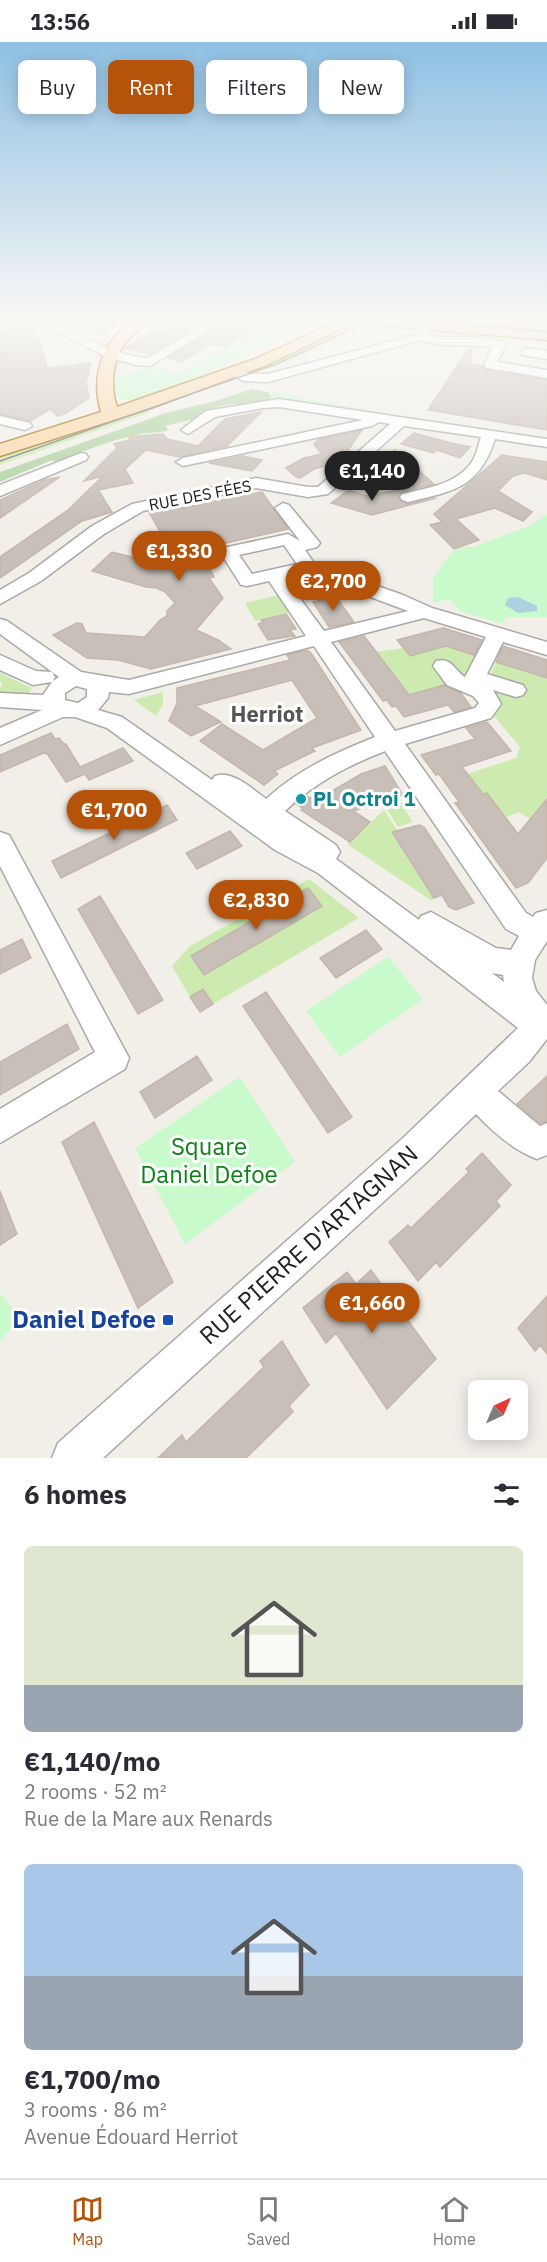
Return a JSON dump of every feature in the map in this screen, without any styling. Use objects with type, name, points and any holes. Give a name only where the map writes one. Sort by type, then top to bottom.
[{"type":"main road","points":[[106,388],[107,397],[120,412]]},
{"type":"main road","points":[[0,450],[194,388]]},
{"type":"main road","points":[[0,466],[145,416],[207,388]]},
{"type":"street","points":[[188,430],[212,414],[271,403],[547,443]]},
{"type":"street","points":[[0,420],[25,426]]},
{"type":"street","points":[[452,420],[547,434]]},
{"type":"street","points":[[342,459],[354,456],[364,448],[374,447],[399,421]]},
{"type":"street","points":[[183,462],[240,448],[399,421]]},
{"type":"street","points":[[408,497],[451,486],[468,475],[478,464],[490,434]]},
{"type":"street","name":"RUE DES FÉES","points":[[0,598],[35,577],[98,530],[138,507],[256,483],[318,492],[374,447]]},
{"type":"street","points":[[0,491],[81,457]]},
{"type":"street","points":[[283,508],[311,543],[294,548]]},
{"type":"street","points":[[308,567],[247,581],[229,552],[288,539],[308,567],[332,578],[405,601],[425,612],[547,649]]},
{"type":"street","points":[[258,546],[388,741],[516,921],[543,926],[518,963],[516,977],[524,1001],[541,1020]]},
{"type":"street","points":[[0,737],[47,717],[59,697],[90,685],[129,687],[425,612]]},
{"type":"street","points":[[0,625],[90,685],[113,707],[186,758],[268,811],[465,947],[494,962],[518,963]]},
{"type":"street","points":[[497,634],[475,677],[516,690]]},
{"type":"street","points":[[0,643],[22,654],[39,668],[59,697]]},
{"type":"street","points":[[0,662],[33,678],[90,716],[114,722],[284,843],[327,866],[541,1020]]},
{"type":"street","points":[[189,775],[211,782],[252,813],[259,815],[268,811],[297,785],[337,761],[388,741],[483,713],[490,704],[488,696],[479,688],[455,680],[443,666]]},
{"type":"street","points":[[0,700],[59,697],[94,703],[90,685]]},
{"type":"street","points":[[0,842],[114,1058],[0,1127]]},
{"type":"street","name":"RUE PIERRE D'ARTAGNAN","points":[[73,1458],[477,1091],[518,1051],[541,1020]]},
{"type":"street","points":[[477,1091],[509,1125],[537,1143],[547,1139]]},
{"type":"green space","points":[[114,388],[170,388],[137,400],[122,400],[114,392]]},
{"type":"green space","points":[[251,389],[268,392],[271,396],[269,401],[219,406],[202,414],[197,421],[190,420],[165,426],[169,430],[141,434],[56,462],[52,460],[0,482],[0,472],[166,413],[219,400]]},
{"type":"green space","points":[[270,390],[318,401],[421,420],[275,400]]},
{"type":"green space","points":[[141,407],[151,412],[0,465],[0,454]]},
{"type":"green space","points":[[547,514],[547,617],[506,617],[503,624],[460,611],[449,599],[433,603],[433,578],[450,554],[458,548],[473,547],[529,526]]},
{"type":"green space","points":[[279,595],[290,612],[255,621],[245,603]]},
{"type":"green space","points":[[457,643],[456,649],[477,656],[466,678],[410,697],[383,660],[379,661],[376,652],[403,648],[410,656]]},
{"type":"green space","points":[[496,662],[547,678],[547,798],[540,807],[542,808],[530,819],[519,812],[505,818],[467,774],[516,758],[520,747],[493,715],[498,706],[497,698],[485,685]]},
{"type":"green space","points":[[0,673],[32,688],[27,696],[0,696],[0,688],[3,684],[0,682]]},
{"type":"green space","points":[[163,692],[163,704],[156,716],[134,700]]},
{"type":"green space","points":[[399,800],[413,822],[398,827],[384,804]]},
{"type":"green space","points":[[384,810],[397,830],[392,832],[434,898],[432,901],[347,844]]},
{"type":"green space","points":[[309,879],[359,918],[213,1004],[203,989],[190,997],[172,966],[190,946]]},
{"type":"green space","points":[[388,957],[423,999],[340,1057],[306,1011]]},
{"type":"green space","name":"Square Daniel Defoe","points":[[240,1077],[295,1162],[185,1244],[135,1148]]},
{"type":"green space","points":[[0,1293],[20,1318],[0,1341]]},
{"type":"water","points":[[518,597],[537,606],[537,611],[518,613],[505,605],[508,598]]},
{"type":"building","points":[[0,388],[87,388],[89,398],[58,416],[50,409],[31,421],[0,414]]},
{"type":"building","points":[[442,388],[547,388],[547,430],[428,410]]},
{"type":"building","points":[[261,412],[227,446],[180,457],[146,450],[125,469],[133,483],[98,490],[112,512],[82,521],[0,578],[0,557],[68,510],[103,476],[84,481],[117,448],[114,444],[130,440],[129,437],[163,434],[167,439],[198,446],[225,419]]},
{"type":"building","points":[[362,430],[340,462],[314,469],[300,478],[286,468],[304,458],[322,454],[314,444],[319,439]]},
{"type":"building","points":[[414,433],[470,447],[460,458],[437,450],[433,453],[401,444]]},
{"type":"building","points":[[395,450],[434,484],[410,490],[380,462]]},
{"type":"building","points":[[502,455],[547,462],[547,480],[525,473],[513,476],[498,491],[532,512],[523,521],[495,508],[456,519],[479,540],[454,549],[430,525],[442,522],[434,514]]},
{"type":"building","points":[[243,456],[262,460],[252,471],[209,463]]},
{"type":"building","points":[[60,477],[0,518],[0,500],[44,480]]},
{"type":"building","points":[[349,490],[366,496],[409,490],[400,493],[398,498],[407,504],[436,498],[372,515],[331,503]]},
{"type":"building","points":[[262,492],[288,529],[200,549],[214,577],[209,578],[223,598],[196,630],[231,649],[151,669],[118,660],[87,658],[53,635],[77,623],[82,624],[86,633],[145,637],[160,620],[167,616],[167,611],[175,603],[165,592],[157,588],[146,587],[92,571],[112,552],[181,569],[149,512]]},
{"type":"building","points":[[336,597],[354,622],[329,627],[313,602]]},
{"type":"building","points":[[286,614],[296,629],[290,630],[295,636],[268,640],[258,624],[263,622],[261,620]]},
{"type":"building","points":[[443,628],[482,640],[474,655],[446,646],[410,656],[397,640]]},
{"type":"building","points":[[364,636],[409,695],[444,685],[461,693],[471,707],[454,712],[448,705],[404,717],[396,706],[392,707],[387,700],[383,701],[339,642]]},
{"type":"building","points":[[503,646],[547,660],[547,678],[496,662]]},
{"type":"building","points":[[307,650],[361,730],[312,748],[315,751],[274,771],[278,774],[264,785],[200,741],[222,724],[263,750],[317,718],[292,680],[195,706],[221,722],[191,736],[169,721],[177,703],[177,688],[290,660],[287,655]]},
{"type":"building","points":[[487,722],[511,751],[462,767],[483,794],[487,793],[518,834],[547,799],[547,858],[528,883],[516,888],[455,803],[459,802],[439,774],[436,775],[421,755],[475,739],[466,728]]},
{"type":"building","points":[[51,733],[55,739],[59,738],[66,744],[80,767],[123,748],[133,761],[89,780],[85,774],[66,782],[46,752],[0,772],[0,755]]},
{"type":"building","points":[[385,766],[403,795],[353,811],[370,822],[350,842],[301,810],[303,808],[296,804],[306,796],[317,800],[361,774]]},
{"type":"building","points":[[167,805],[177,820],[61,878],[52,861]]},
{"type":"building","points":[[419,825],[424,827],[474,903],[456,910],[449,907],[442,895],[434,898],[392,832]]},
{"type":"building","points":[[230,831],[242,846],[197,869],[186,853]]},
{"type":"building","points":[[308,888],[322,906],[204,975],[191,956]]},
{"type":"building","points":[[100,896],[163,1000],[138,1014],[78,909]]},
{"type":"building","points":[[366,930],[382,949],[336,978],[320,958]]},
{"type":"building","points":[[22,939],[31,958],[0,974],[0,950]]},
{"type":"building","points":[[203,989],[213,1004],[200,1012],[190,997]]},
{"type":"building","points":[[266,992],[352,1117],[328,1133],[243,1006]]},
{"type":"building","points":[[67,1024],[79,1049],[0,1095],[0,1062]]},
{"type":"building","points":[[197,1056],[212,1080],[155,1118],[140,1092]]},
{"type":"building","points":[[547,1076],[547,1121],[540,1123],[517,1104]]},
{"type":"building","points":[[94,1122],[173,1282],[138,1308],[62,1142]]},
{"type":"building","points":[[482,1153],[511,1185],[496,1201],[500,1206],[440,1267],[436,1262],[418,1281],[389,1242],[408,1225],[411,1228],[469,1172],[466,1169]]},
{"type":"building","points":[[0,1191],[17,1234],[0,1245]]},
{"type":"building","points":[[371,1270],[436,1359],[387,1409],[336,1333],[326,1343],[303,1308],[347,1272],[356,1284]]},
{"type":"building","points":[[547,1296],[547,1354],[540,1345],[535,1351],[518,1328]]},
{"type":"building","points":[[282,1341],[309,1385],[289,1406],[293,1412],[246,1458],[158,1458],[182,1435],[186,1442],[264,1367],[260,1361]]},
{"type":"tram line","points":[[0,461],[208,388]]},
{"type":"place","name":"PL Octroi 1","points":[[301,799]]},
{"type":"place","name":"Daniel Defoe","points":[[168,1320]]},
{"type":"district","name":"Herriot","points":[[267,714]]}]
